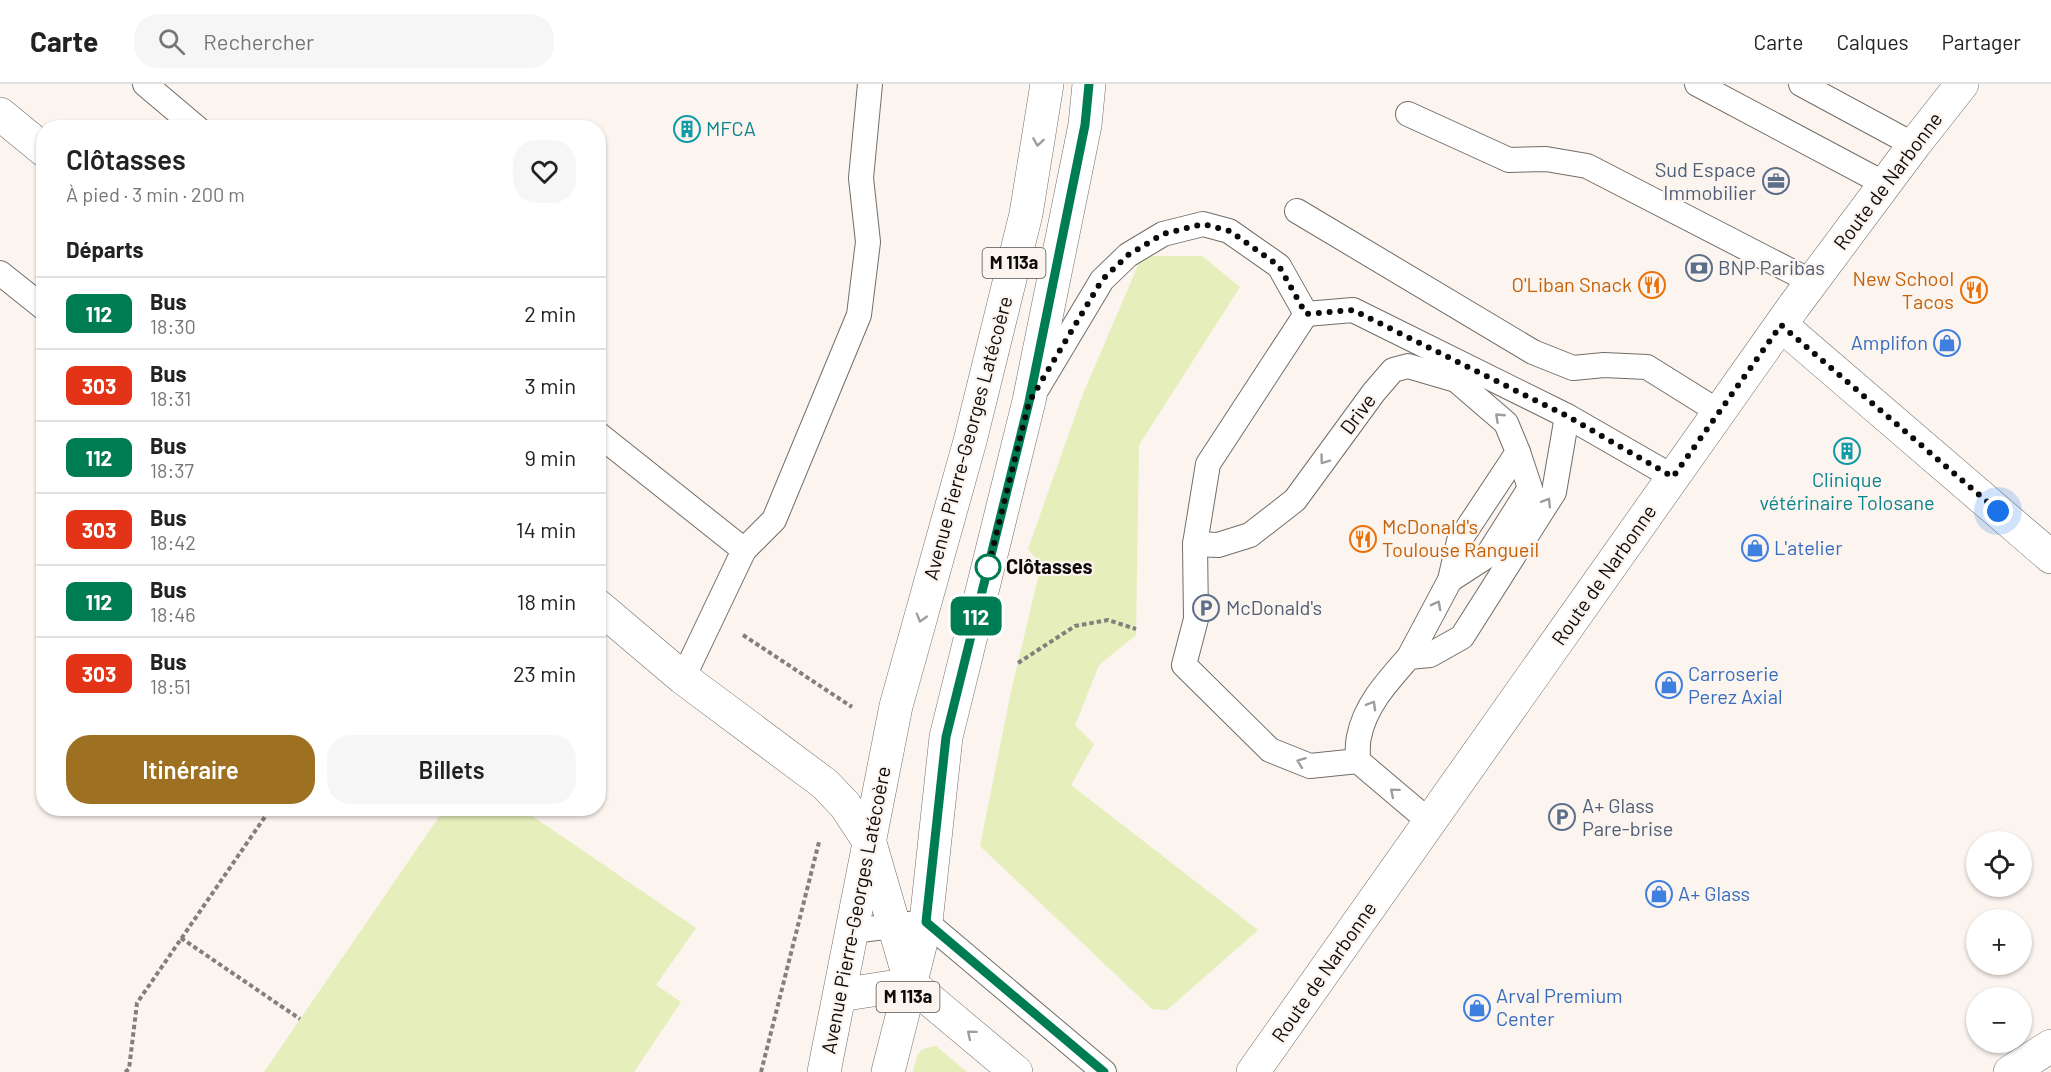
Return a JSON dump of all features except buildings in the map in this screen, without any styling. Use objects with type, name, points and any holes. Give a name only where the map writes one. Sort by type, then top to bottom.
[{"type":"main road","name":"Avenue Pierre-Georges Latécoère","points":[[824,1072],[896,706],[970,441],[1026,214],[1047,84]]},
{"type":"main road","name":"M 113a","points":[[888,1072],[926,922],[946,737],[1029,402],[1085,125],[1089,84]]},
{"type":"main road","name":"Route de Narbonne","points":[[1253,1072],[1781,325],[1962,84]]},
{"type":"main road","points":[[0,114],[36,143]]},
{"type":"main road","points":[[1781,325],[2051,557]]},
{"type":"main road","points":[[606,613],[683,678],[825,784],[845,805],[870,843],[911,984],[1016,1072]]},
{"type":"main road","points":[[840,995],[911,984]]},
{"type":"main road","points":[[2010,1072],[2051,1046]]},
{"type":"lane","points":[[144,84],[187,120]]},
{"type":"lane","points":[[683,678],[744,550],[774,520],[859,315],[868,242],[861,178],[870,84]]},
{"type":"lane","points":[[1697,84],[1885,184]]},
{"type":"lane","points":[[1801,84],[1914,145]]},
{"type":"lane","points":[[1408,114],[1509,160],[1546,159],[1587,166],[1812,282]]},
{"type":"lane","points":[[1297,211],[1533,352],[1573,368],[1604,364],[1647,367],[1719,412]]},
{"type":"lane","points":[[1029,402],[1102,280],[1128,255],[1163,234],[1203,224],[1230,231],[1279,266],[1306,314]]},
{"type":"lane","points":[[0,273],[36,302]]},
{"type":"lane","points":[[1306,314],[1353,310],[1567,416],[1673,477]]},
{"type":"lane","points":[[1306,314],[1208,464],[1195,544],[1196,619],[1184,665],[1270,750],[1310,766],[1358,761],[1430,822]]},
{"type":"lane","name":"Drive","points":[[1195,544],[1218,545],[1250,535],[1295,500],[1374,392],[1394,370],[1408,366],[1456,380],[1506,423],[1530,488],[1487,556],[1450,580]]},
{"type":"lane","points":[[1409,657],[1430,655],[1462,637],[1554,492],[1567,416]]},
{"type":"lane","points":[[606,440],[744,550]]},
{"type":"lane","name":"Drive","points":[[1358,761],[1358,738],[1368,710],[1409,657],[1450,580],[1458,541],[1518,452]]},
{"type":"lane","points":[[852,931],[926,922],[1104,1072]]},
{"type":"path","points":[[713,615],[855,709]]},
{"type":"path","points":[[1018,663],[1076,626],[1108,620],[1136,628]]},
{"type":"path","points":[[129,1071],[137,1003],[266,816]]},
{"type":"path","points":[[761,1072],[821,836]]},
{"type":"path","points":[[182,938],[300,1019]]},
{"type":"green space","points":[[1142,256],[1202,256],[1240,287],[1139,445],[1136,635],[1099,665],[1075,725],[1094,744],[1071,785],[1258,930],[1167,1010],[1152,1009],[980,846],[1011,692],[1041,565],[1028,549],[1083,394]]},
{"type":"green space","points":[[440,816],[532,816],[696,928],[656,985],[681,1002],[634,1072],[264,1072]]},
{"type":"green space","points":[[936,1046],[967,1072],[913,1072],[919,1053]]},
{"type":"bus line","name":"112","points":[[1089,84],[1085,125],[1050,289],[1029,402],[946,737],[926,922],[1104,1072]]},
{"type":"place","name":"MFCA","points":[[687,129]]},
{"type":"place","name":"Sud Espace Immobilier","points":[[1776,181]]},
{"type":"place","name":"BNP Paribas","points":[[1699,268]]},
{"type":"place","name":"O'Liban Snack","points":[[1652,285]]},
{"type":"place","name":"New School Tacos","points":[[1974,290]]},
{"type":"place","name":"Amplifon","points":[[1947,343]]},
{"type":"place","name":"Clinique vétérinaire Tolosane","points":[[1847,451]]},
{"type":"place","name":"McDonald's Toulouse Rangueil","points":[[1363,539]]},
{"type":"place","name":"L'atelier","points":[[1755,548]]},
{"type":"place","name":"Clôtasses","points":[[988,567]]},
{"type":"place","name":"McDonald's","points":[[1206,608]]},
{"type":"place","name":"Carroserie Perez Axial","points":[[1669,685]]},
{"type":"place","name":"A+ Glass Pare-brise","points":[[1562,817]]},
{"type":"place","name":"A+ Glass","points":[[1659,894]]},
{"type":"place","name":"Arval Premium Center","points":[[1477,1008]]},
{"type":"route","points":[[988,567],[986,576],[1029,402],[1102,280],[1128,255],[1163,234],[1203,224],[1230,231],[1279,266],[1306,314],[1353,310],[1567,416],[1673,477],[1781,325],[1998,511]]}]
